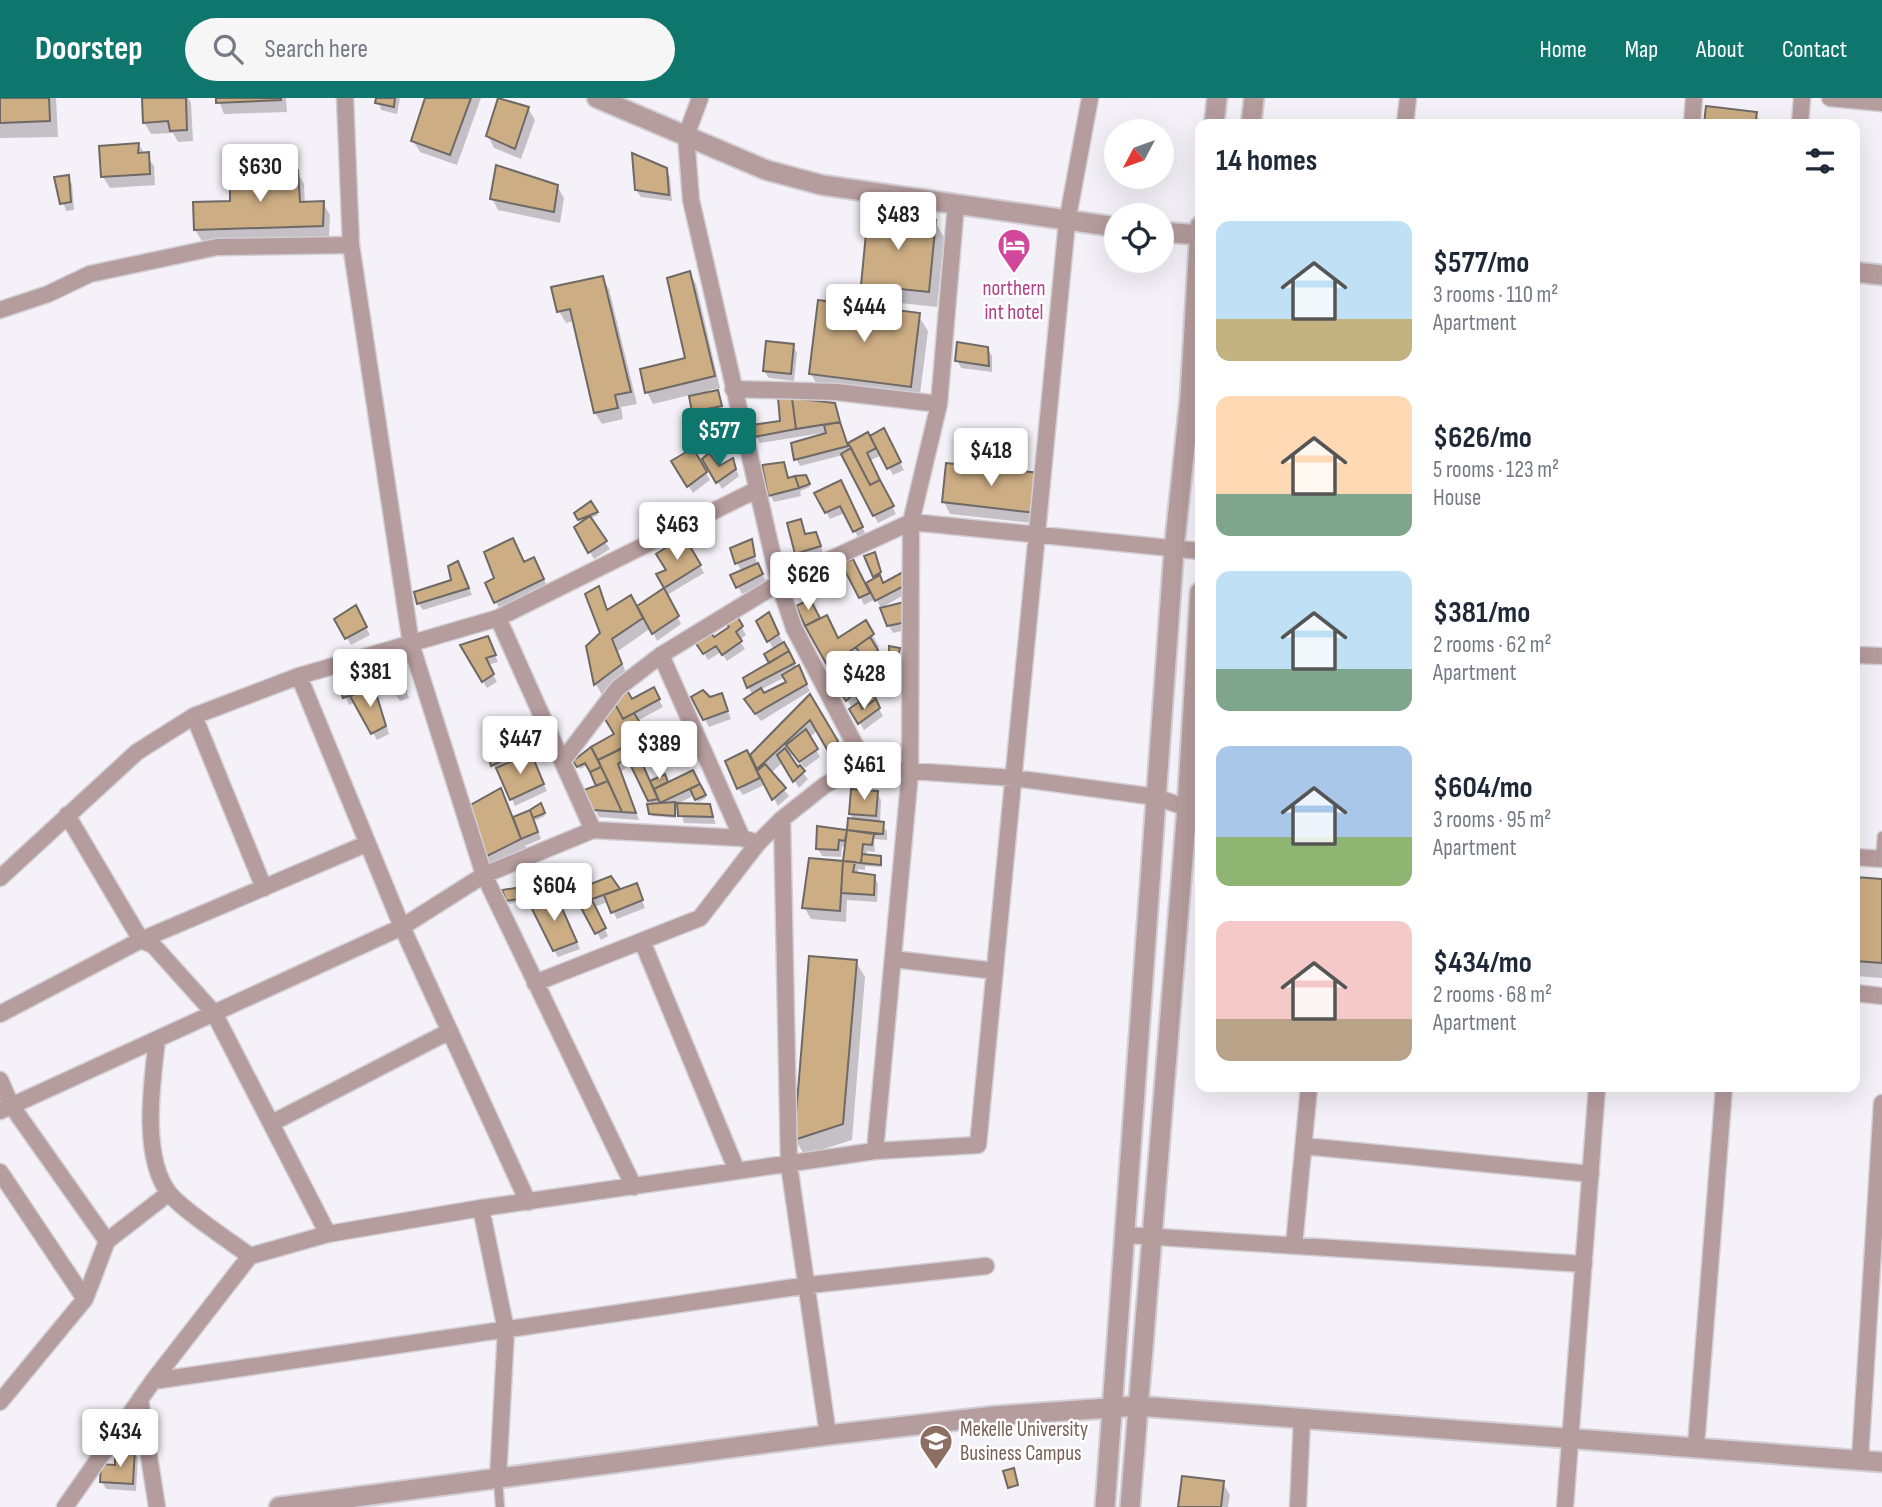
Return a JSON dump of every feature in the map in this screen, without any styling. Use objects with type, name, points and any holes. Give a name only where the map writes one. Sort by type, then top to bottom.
[{"type":"street","points":[[345,98],[351,245],[411,644],[484,876],[634,1187]]},
{"type":"street","points":[[597,98],[625,104],[686,136],[766,170],[811,182],[1104,226]]},
{"type":"street","points":[[700,98],[686,136],[691,200],[756,491],[779,583],[794,628],[867,768]]},
{"type":"street","points":[[65,1507],[153,1381],[250,1256],[328,1234],[481,1208],[875,1151],[978,1146],[1068,222],[1090,98]]},
{"type":"street","points":[[1215,119],[1217,98]]},
{"type":"street","points":[[1252,119],[1254,98]]},
{"type":"street","points":[[1406,119],[1408,98]]},
{"type":"street","points":[[1692,119],[1694,98]]},
{"type":"street","points":[[1800,119],[1802,98]]},
{"type":"street","points":[[1829,98],[1882,103]]},
{"type":"street","points":[[875,1151],[910,773],[911,522],[939,404],[956,204]]},
{"type":"street","points":[[1174,232],[1195,232]]},
{"type":"street","points":[[0,310],[48,294],[90,274],[217,247],[351,245]]},
{"type":"street","points":[[1860,273],[1882,275]]},
{"type":"street","points":[[733,389],[837,392],[939,404]]},
{"type":"street","points":[[1105,1507],[1174,549],[1195,398]]},
{"type":"street","points":[[0,878],[137,752],[194,716],[299,676],[498,618],[756,491]]},
{"type":"street","points":[[564,759],[618,688],[661,655],[779,583],[911,522],[1195,551]]},
{"type":"street","points":[[498,618],[564,759],[593,830]]},
{"type":"street","points":[[661,655],[750,841]]},
{"type":"street","points":[[1860,655],[1882,656]]},
{"type":"street","points":[[299,676],[402,927],[528,1202]]},
{"type":"street","points":[[194,716],[264,888]]},
{"type":"street","points":[[535,983],[700,918],[750,841],[825,785],[847,773],[867,768],[1014,778],[1156,797],[1194,808]]},
{"type":"street","points":[[1130,1507],[1172,994],[1194,808],[1195,772]]},
{"type":"street","points":[[67,815],[141,940],[153,945],[214,1013],[328,1234]]},
{"type":"street","points":[[782,819],[789,1165],[809,1285],[828,1435]]},
{"type":"street","points":[[5,1108],[402,927],[484,876],[593,830],[750,841]]},
{"type":"street","points":[[0,1014],[141,940],[366,844]]},
{"type":"street","points":[[1860,857],[1881,859]]},
{"type":"street","points":[[642,941],[737,1171]]},
{"type":"street","points":[[893,959],[995,971]]},
{"type":"street","points":[[1143,990],[1172,994]]},
{"type":"street","points":[[1860,994],[1882,996]]},
{"type":"street","points":[[272,1123],[450,1031]]},
{"type":"street","points":[[157,1040],[149,1110],[154,1154],[169,1193],[250,1256]]},
{"type":"street","points":[[0,1080],[5,1108],[107,1241]]},
{"type":"street","points":[[1294,1245],[1309,1092]]},
{"type":"street","points":[[1565,1507],[1597,1092]]},
{"type":"street","points":[[1696,1446],[1724,1092]]},
{"type":"street","points":[[1860,1460],[1877,1285],[1882,1103]]},
{"type":"street","points":[[1304,1146],[1591,1174]]},
{"type":"street","points":[[0,1172],[85,1299]]},
{"type":"street","points":[[0,1402],[85,1299],[107,1241],[169,1193]]},
{"type":"street","points":[[481,1208],[506,1330],[498,1478]]},
{"type":"street","points":[[1126,1235],[1584,1264]]},
{"type":"street","points":[[153,1381],[809,1285],[986,1266]]},
{"type":"street","points":[[140,1399],[158,1507]]},
{"type":"street","points":[[279,1507],[828,1435],[995,1416],[1137,1406],[1882,1462]]},
{"type":"street","points":[[1298,1507],[1302,1418]]},
{"type":"lane","points":[[1881,859],[1882,836]]},
{"type":"lane","points":[[498,1478],[500,1507]]},
{"type":"building","points":[[0,98],[49,98],[50,121],[0,123]]},
{"type":"building","points":[[142,98],[186,98],[187,130],[170,131],[168,121],[143,123]]},
{"type":"building","points":[[216,98],[281,98],[281,100],[216,103]]},
{"type":"building","points":[[376,98],[395,98],[394,107],[375,103]]},
{"type":"building","points":[[425,98],[471,98],[450,155],[411,141]]},
{"type":"building","points":[[498,98],[529,107],[515,149],[486,136]]},
{"type":"building","points":[[1706,106],[1757,112],[1756,119],[1705,119]]},
{"type":"building","points":[[139,143],[138,153],[149,152],[150,174],[101,177],[99,146]]},
{"type":"building","points":[[632,153],[667,168],[669,195],[635,190]]},
{"type":"building","points":[[496,165],[558,185],[554,212],[490,199]]},
{"type":"building","points":[[298,170],[300,202],[324,201],[323,226],[194,230],[193,202],[230,201],[230,173]]},
{"type":"building","points":[[69,175],[71,202],[60,204],[54,177]]},
{"type":"building","points":[[868,213],[936,220],[929,292],[861,285]]},
{"type":"building","points":[[690,271],[715,376],[645,393],[640,369],[685,358],[667,278]]},
{"type":"building","points":[[603,276],[631,392],[615,395],[618,408],[594,413],[570,309],[557,312],[551,287]]},
{"type":"building","points":[[818,300],[920,313],[911,387],[809,374]]},
{"type":"building","points":[[766,341],[794,344],[791,374],[763,371]]},
{"type":"building","points":[[957,342],[988,347],[989,366],[955,361]]},
{"type":"building","points":[[718,390],[722,406],[692,412],[689,396]]},
{"type":"building","points":[[778,398],[792,398],[796,429],[754,437],[751,425],[780,421]]},
{"type":"building","points":[[792,398],[835,403],[840,422],[796,429]]},
{"type":"building","points":[[840,422],[848,446],[794,460],[791,443],[826,433],[824,425]]},
{"type":"building","points":[[884,428],[901,462],[887,469],[870,436]]},
{"type":"building","points":[[868,432],[876,448],[867,453],[880,480],[870,485],[848,443]]},
{"type":"building","points":[[693,448],[707,472],[687,487],[671,461]]},
{"type":"building","points":[[851,448],[870,485],[880,480],[894,506],[873,516],[841,454]]},
{"type":"building","points":[[709,453],[719,466],[733,458],[736,469],[716,483],[702,459]]},
{"type":"building","points":[[784,462],[788,478],[795,476],[799,488],[768,496],[762,465]]},
{"type":"building","points":[[946,463],[1040,473],[1036,513],[942,502]]},
{"type":"building","points":[[806,475],[810,484],[799,488],[795,476]]},
{"type":"building","points":[[841,480],[863,527],[853,532],[840,506],[825,513],[814,493]]},
{"type":"building","points":[[591,501],[598,512],[578,520],[574,513]]},
{"type":"building","points":[[590,516],[607,541],[588,553],[574,527]]},
{"type":"building","points":[[801,519],[805,534],[816,532],[821,546],[795,554],[787,523]]},
{"type":"building","points":[[684,536],[701,565],[664,588],[656,574],[666,570],[656,554]]},
{"type":"building","points":[[513,538],[524,562],[534,557],[544,579],[494,603],[485,583],[494,578],[484,552]]},
{"type":"building","points":[[752,539],[755,556],[735,564],[730,548]]},
{"type":"building","points":[[875,552],[881,572],[873,577],[864,556]]},
{"type":"building","points":[[853,559],[870,593],[859,598],[841,563]]},
{"type":"building","points":[[458,561],[469,588],[417,604],[414,592],[451,580],[448,566]]},
{"type":"building","points":[[758,563],[763,574],[736,588],[730,575]]},
{"type":"building","points":[[830,571],[834,582],[826,586],[821,574]]},
{"type":"building","points":[[903,572],[906,585],[875,601],[866,583],[880,575],[883,583]]},
{"type":"building","points":[[599,586],[607,610],[631,595],[643,618],[612,639],[622,664],[594,685],[586,646],[600,633],[585,594]]},
{"type":"building","points":[[664,588],[679,616],[652,634],[637,606]]},
{"type":"building","points":[[810,599],[820,618],[805,626],[796,606]]},
{"type":"building","points":[[904,602],[902,623],[887,626],[880,608]]},
{"type":"building","points":[[356,605],[367,627],[345,639],[334,619]]},
{"type":"building","points":[[769,612],[779,634],[767,642],[756,621]]},
{"type":"building","points":[[827,615],[838,638],[866,620],[874,634],[828,667],[805,626]]},
{"type":"building","points":[[737,616],[743,626],[736,632],[742,641],[722,655],[716,646],[703,654],[695,642],[710,632],[714,637],[729,627],[726,623]]},
{"type":"building","points":[[488,636],[496,655],[486,658],[494,674],[482,682],[460,645]]},
{"type":"building","points":[[870,637],[878,650],[866,663],[856,647]]},
{"type":"building","points":[[784,642],[789,651],[769,663],[764,654]]},
{"type":"building","points":[[889,646],[900,648],[898,658],[889,655]]},
{"type":"building","points":[[789,651],[795,663],[747,688],[743,678]]},
{"type":"building","points":[[858,651],[866,663],[838,689],[831,675]]},
{"type":"building","points":[[879,655],[898,663],[897,685],[876,683]]},
{"type":"building","points":[[398,664],[406,691],[394,694],[385,666]]},
{"type":"building","points":[[799,665],[807,684],[755,714],[744,699],[761,688],[764,693],[786,682],[782,675]]},
{"type":"building","points":[[372,670],[374,687],[343,698],[334,674]]},
{"type":"building","points":[[859,671],[876,699],[862,709],[855,693],[846,701],[838,689]]},
{"type":"building","points":[[374,687],[386,726],[371,734],[350,696]]},
{"type":"building","points":[[654,687],[660,699],[623,719],[612,698],[627,690],[632,699]]},
{"type":"building","points":[[703,690],[710,697],[722,693],[728,711],[703,720],[691,697]]},
{"type":"building","points":[[810,694],[838,741],[828,751],[810,720],[757,769],[750,755]]},
{"type":"building","points":[[612,698],[623,719],[634,713],[644,729],[656,723],[660,729],[598,760],[591,747],[614,734],[602,714]]},
{"type":"building","points":[[876,699],[880,708],[858,724],[849,709],[859,702],[862,709]]},
{"type":"building","points":[[527,722],[532,732],[515,741],[507,730]]},
{"type":"building","points":[[671,723],[678,736],[665,743],[658,730]]},
{"type":"building","points":[[806,729],[818,749],[799,762],[786,745]]},
{"type":"building","points":[[533,734],[537,745],[491,766],[488,756]]},
{"type":"building","points":[[633,743],[658,799],[648,801],[627,758],[623,748]]},
{"type":"building","points":[[591,747],[601,767],[590,772],[585,763],[577,767],[573,761]]},
{"type":"building","points":[[623,748],[627,758],[618,764],[636,813],[622,812],[598,760]]},
{"type":"building","points":[[785,748],[798,767],[800,765],[805,771],[793,782],[777,755]]},
{"type":"building","points":[[747,750],[760,778],[737,789],[725,761]]},
{"type":"building","points":[[531,753],[544,784],[510,800],[496,768]]},
{"type":"building","points":[[765,764],[786,788],[772,800],[757,771]]},
{"type":"building","points":[[601,767],[608,781],[596,786],[590,772]]},
{"type":"building","points":[[693,770],[700,784],[660,803],[654,789]]},
{"type":"building","points":[[665,774],[668,782],[654,789],[650,781]]},
{"type":"building","points":[[608,781],[622,812],[593,810],[584,790]]},
{"type":"building","points":[[700,784],[706,795],[695,800],[690,789]]},
{"type":"building","points":[[501,788],[521,839],[483,858],[467,807]]},
{"type":"building","points":[[851,789],[878,791],[876,816],[849,814]]},
{"type":"building","points":[[675,802],[675,816],[649,814],[647,804]]},
{"type":"building","points":[[541,803],[545,813],[533,818],[530,810]]},
{"type":"building","points":[[677,803],[710,804],[713,817],[678,816]]},
{"type":"building","points":[[530,810],[538,832],[521,839],[513,817]]},
{"type":"building","points":[[848,818],[884,822],[883,834],[847,830]]},
{"type":"building","points":[[817,826],[847,830],[845,841],[839,840],[838,850],[816,849]]},
{"type":"building","points":[[847,830],[874,834],[872,845],[863,844],[861,863],[843,861]]},
{"type":"building","points":[[862,854],[881,856],[881,865],[861,863]]},
{"type":"building","points":[[809,858],[843,861],[840,911],[802,908]]},
{"type":"building","points":[[843,861],[855,862],[853,872],[875,875],[874,895],[841,893]]},
{"type":"building","points":[[611,876],[620,889],[581,903],[573,891]]},
{"type":"building","points":[[1860,877],[1882,879],[1882,963],[1860,961]]},
{"type":"building","points":[[637,883],[643,900],[611,913],[604,895]]},
{"type":"building","points":[[516,888],[518,899],[506,901],[502,890]]},
{"type":"building","points":[[556,895],[577,942],[553,951],[531,907]]},
{"type":"building","points":[[592,900],[606,928],[595,934],[580,906]]},
{"type":"building","points":[[809,956],[857,960],[843,1124],[794,1140]]},
{"type":"building","points":[[135,1448],[133,1484],[100,1482],[101,1464],[115,1465],[115,1455]]},
{"type":"building","points":[[1014,1468],[1018,1485],[1008,1488],[1003,1471]]},
{"type":"building","points":[[1182,1476],[1224,1481],[1221,1507],[1178,1507]]},
{"type":"place","name":"northern int hotel","points":[[1014,275]]},
{"type":"place","name":"Mekelle University Business Campus","points":[[936,1471]]}]
